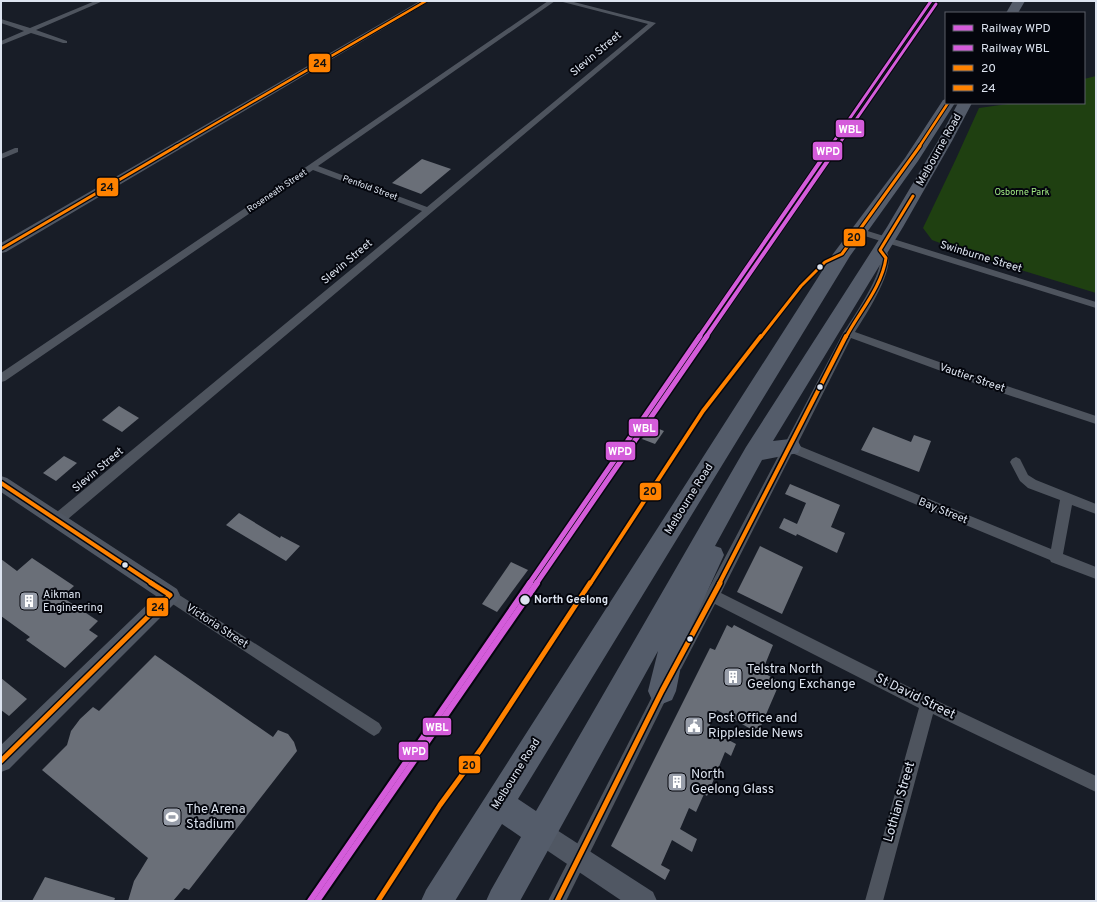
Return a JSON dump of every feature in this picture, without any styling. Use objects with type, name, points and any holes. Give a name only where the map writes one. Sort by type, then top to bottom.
[{"type":"highway","points":[[1013,12],[1019,1]]},
{"type":"highway","name":"Melbourne Road","points":[[437,901],[838,260],[920,147],[947,104]]},
{"type":"highway","name":"Melbourne Road","points":[[502,901],[768,430],[883,245],[945,141],[964,104]]},
{"type":"highway","points":[[681,512],[711,487],[749,429],[757,426],[768,430]]},
{"type":"highway","points":[[662,691],[674,636],[707,567],[749,463],[790,447]]},
{"type":"highway","points":[[498,803],[540,833]]},
{"type":"street","points":[[1,43],[100,1]]},
{"type":"street","points":[[1,249],[426,1]]},
{"type":"street","name":"Roseneath Street","points":[[1,378],[312,167],[552,1]]},
{"type":"street","name":"Slevin Street","points":[[57,520],[653,23],[562,1]]},
{"type":"street","points":[[1,21],[65,42]]},
{"type":"street","points":[[1,157],[15,150]]},
{"type":"street","name":"Penfold Street","points":[[312,167],[428,210]]},
{"type":"street","name":"Swinburne Street","points":[[858,231],[883,245],[1096,305]]},
{"type":"street","points":[[557,901],[662,691],[713,596],[848,333],[877,284],[885,266],[886,258],[883,245]]},
{"type":"street","name":"Vautier Street","points":[[848,333],[990,385],[1096,420]]},
{"type":"street","name":"Bay Street","points":[[790,447],[1056,558],[1096,573]]},
{"type":"street","points":[[1016,462],[1024,478],[1032,484],[1096,509]]},
{"type":"street","name":"Victoria Street","points":[[1,483],[374,728]]},
{"type":"street","points":[[1056,558],[1067,498]]},
{"type":"street","points":[[1,761],[170,595]]},
{"type":"street","name":"St David Street","points":[[713,596],[928,704],[1096,784]]},
{"type":"street","name":"Lothian Street","points":[[874,901],[928,704]]},
{"type":"street","points":[[540,833],[644,901]]},
{"type":"green space","name":"Osborne Park","points":[[1096,76],[1096,293],[978,257],[932,240],[923,228],[979,108],[1008,104],[1085,104],[1085,79]]},
{"type":"building","points":[[422,159],[451,169],[421,194],[392,183]]},
{"type":"building","points":[[119,406],[139,418],[122,432],[102,420]]},
{"type":"building","points":[[652,426],[664,431],[655,444],[642,439]]},
{"type":"building","points":[[873,427],[911,442],[914,435],[931,441],[919,472],[861,450]]},
{"type":"building","points":[[64,456],[77,463],[56,481],[43,473]]},
{"type":"building","points":[[790,484],[840,505],[831,527],[845,533],[837,553],[797,534],[796,536],[779,528],[784,518],[797,524],[806,503],[785,494]]},
{"type":"building","points":[[239,513],[280,538],[281,536],[300,546],[286,561],[226,525]]},
{"type":"building","points":[[760,546],[803,567],[782,614],[737,592]]},
{"type":"building","points":[[32,558],[74,586],[62,597],[98,621],[89,630],[98,636],[65,668],[26,640],[30,637],[1,616],[1,559],[17,571]]},
{"type":"building","name":"North Geelong","points":[[511,562],[528,570],[497,612],[482,604]]},
{"type":"building","points":[[727,625],[732,628],[734,625],[773,645],[762,672],[780,682],[758,733],[717,710],[708,729],[736,744],[731,756],[725,752],[707,796],[704,794],[696,812],[689,808],[680,829],[697,839],[692,852],[672,840],[661,865],[670,870],[665,880],[611,846],[710,648],[715,650]]},
{"type":"building","name":"The Arena Stadium","points":[[155,655],[273,737],[278,730],[288,734],[294,742],[297,751],[189,890],[184,888],[173,901],[128,901],[134,881],[148,858],[42,770],[67,745],[71,731],[80,719],[93,707],[99,711]]},
{"type":"building","points":[[1,678],[27,699],[9,716],[1,710]]},
{"type":"building","points":[[45,877],[115,898],[114,901],[32,901]]},
{"type":"rail line","name":"WPD","points":[[310,901],[931,1]]},
{"type":"rail line","name":"WBL","points":[[317,901],[936,4]]},
{"type":"transit line","name":"24","points":[[1,249],[426,1]]},
{"type":"transit line","name":"20","points":[[378,901],[440,805],[481,749],[703,411],[801,286],[825,262],[842,254],[910,161],[947,104]]},
{"type":"transit line","name":"20","points":[[557,901],[662,691],[713,596],[848,333],[877,284],[885,266],[886,258],[880,250],[913,196]]},
{"type":"transit line","name":"24","points":[[1,483],[170,595],[1,761]]},
{"type":"place","name":"North Geelong","points":[[525,600]]},
{"type":"place","name":"Aikman Engineering","points":[[29,601]]},
{"type":"place","name":"Telstra North Geelong Exchange","points":[[733,677]]},
{"type":"place","name":"Post Office and Rippleside News","points":[[694,726]]},
{"type":"place","name":"North Geelong Glass","points":[[677,782]]},
{"type":"place","name":"The Arena Stadium","points":[[172,817]]}]
